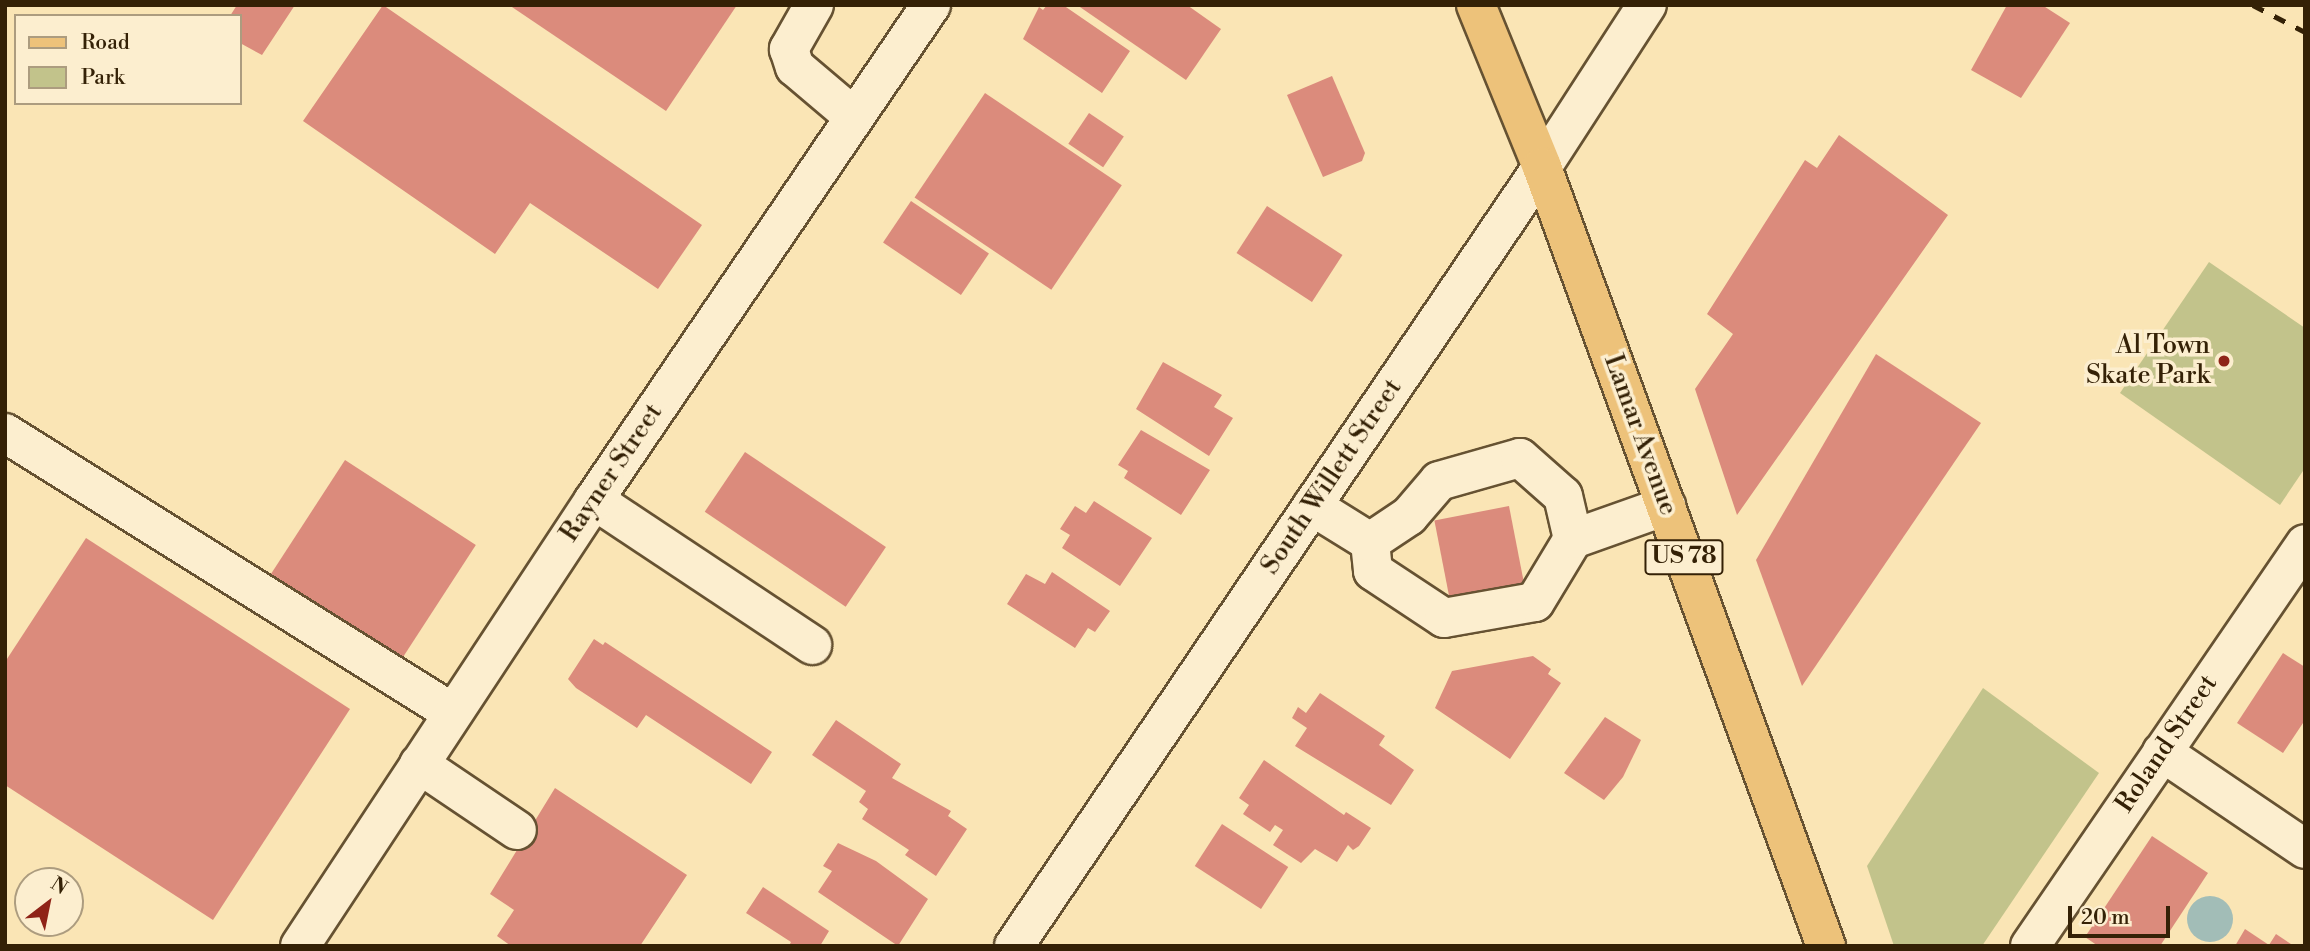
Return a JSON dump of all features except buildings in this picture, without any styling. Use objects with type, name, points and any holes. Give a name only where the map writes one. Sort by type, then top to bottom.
[{"type":"main road","name":"Lamar Avenue","points":[[1476,5],[1542,167],[1826,946]]},
{"type":"street","points":[[814,5],[789,49],[795,67],[854,117]]},
{"type":"street","name":"South Willett Street","points":[[1014,946],[1542,167],[1647,5]]},
{"type":"street","name":"Rayner Street","points":[[310,942],[419,764],[854,117],[920,9]]},
{"type":"street","points":[[5,433],[453,713]]},
{"type":"street","points":[[1370,542],[1409,516],[1439,481],[1520,458],[1563,496],[1573,539]]},
{"type":"street","points":[[594,500],[812,645]]},
{"type":"street","points":[[1312,506],[1370,542]]},
{"type":"street","points":[[1370,542],[1373,571],[1444,618],[1535,602],[1573,539],[1666,506]]},
{"type":"street","name":"Roland Street","points":[[2030,946],[2305,544]]},
{"type":"street","points":[[2162,752],[2305,849]]},
{"type":"street","points":[[419,764],[517,830]]},
{"type":"green space","name":"Al Town Skate Park","points":[[2209,262],[2305,328],[2305,468],[2280,505],[2120,393]]},
{"type":"green space","points":[[1983,688],[2099,773],[1982,946],[1894,946],[1867,866]]},
{"type":"water","points":[[2210,896],[2226,903],[2233,919],[2226,935],[2210,942],[2194,935],[2187,919],[2194,903]]},
{"type":"railway","points":[[2253,5],[2305,32]]},
{"type":"place","name":"Al Town Skate Park","points":[[2224,361]]}]
